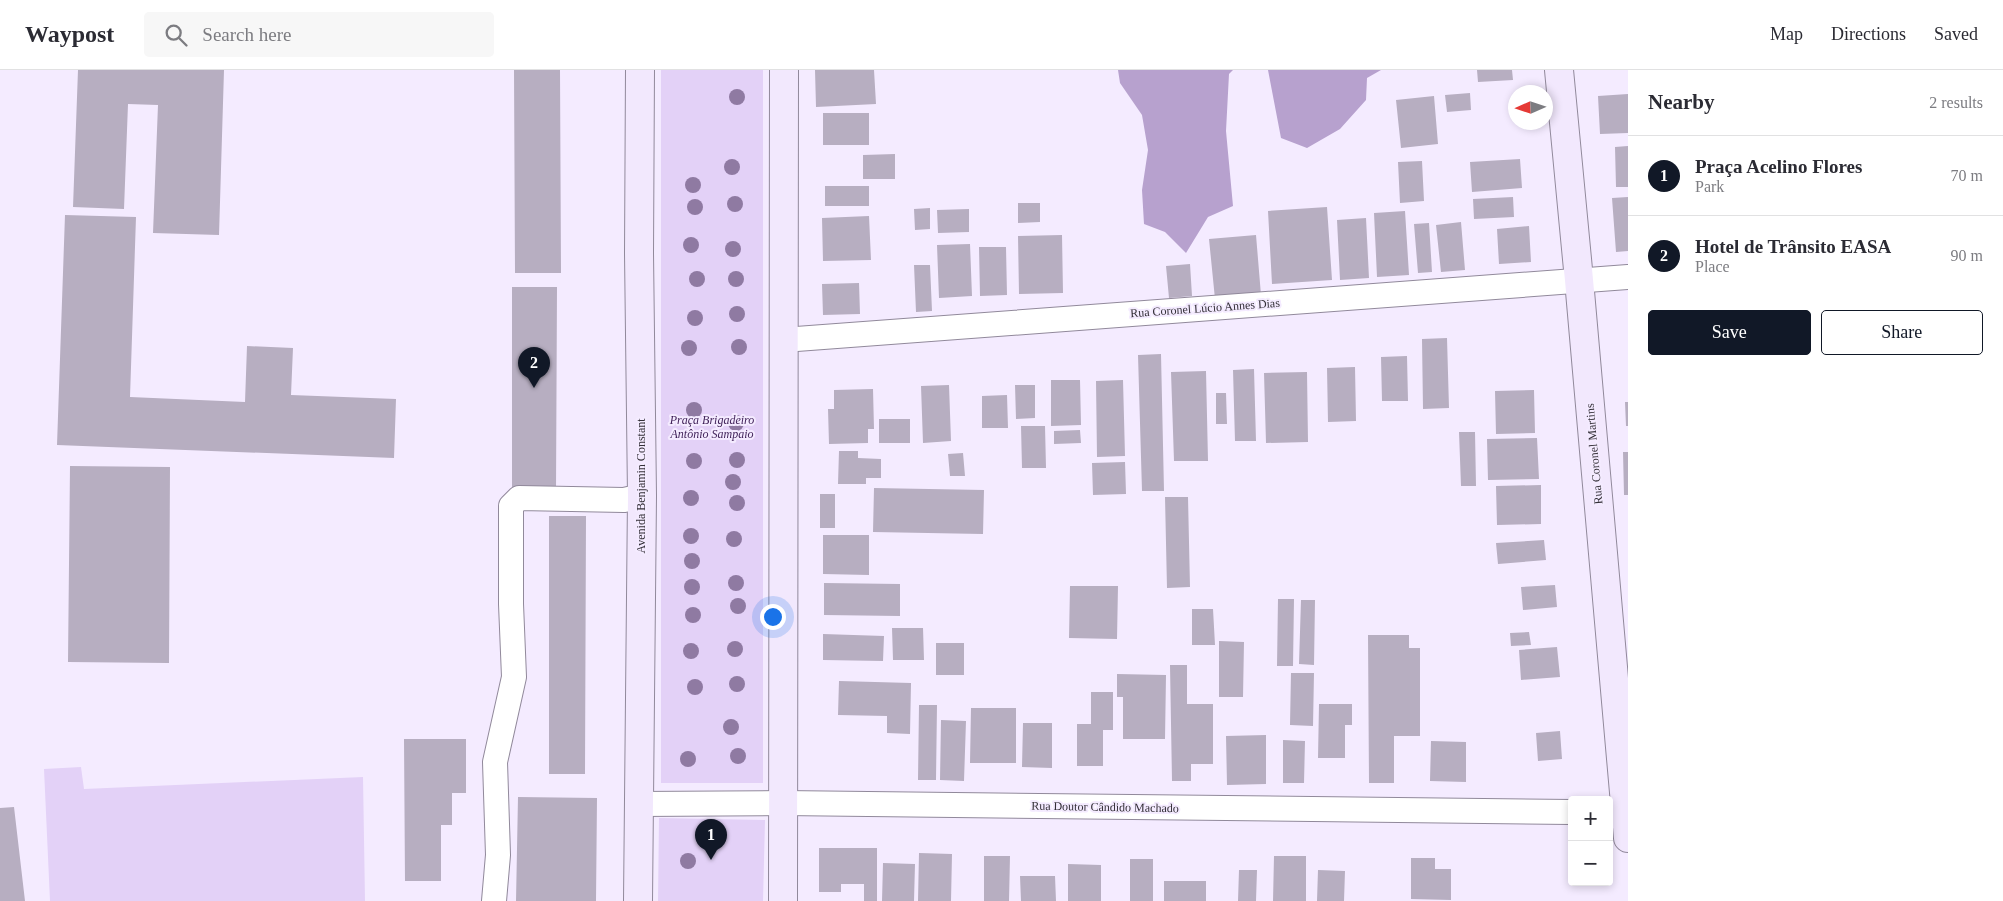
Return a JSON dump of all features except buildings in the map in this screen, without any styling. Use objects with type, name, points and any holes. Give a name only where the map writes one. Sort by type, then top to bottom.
[{"type":"main road","name":"Avenida Benjamin Constant","points":[[638,901],[642,496],[639,253],[640,70]]},
{"type":"main road","points":[[782,901],[784,70]]},
{"type":"main road","name":"Rua Coronel Martins","points":[[1559,70],[1579,280],[1621,821]]},
{"type":"street","name":"Rua Coronel Lúcio Annes Dias","points":[[783,340],[1628,277]]},
{"type":"street","points":[[494,901],[498,855],[495,762],[514,677],[511,604],[511,506],[519,498],[624,500],[642,496]]},
{"type":"street","name":"Rua Doutor Cândido Machado","points":[[638,804],[783,803],[1568,812]]},
{"type":"green space","name":"Praça Brigadeiro Antônio Sampaio","points":[[661,70],[763,70],[763,783],[661,783]]},
{"type":"green space","points":[[81,767],[84,789],[363,777],[365,901],[50,901],[44,769]]},
{"type":"green space","points":[[659,818],[765,820],[763,901],[658,901]]},
{"type":"shaded area","points":[[1118,70],[1233,70],[1229,74],[1226,131],[1233,206],[1208,217],[1186,253],[1165,232],[1144,224],[1142,190],[1148,150],[1142,115],[1120,83]]},
{"type":"shaded area","points":[[1268,70],[1381,70],[1367,78],[1366,100],[1340,129],[1307,148],[1281,138]]},
{"type":"place","name":"Hotel de Trânsito EASA","points":[[534,388]]},
{"type":"place","name":"Praça Acelino Flores","points":[[711,860]]}]
